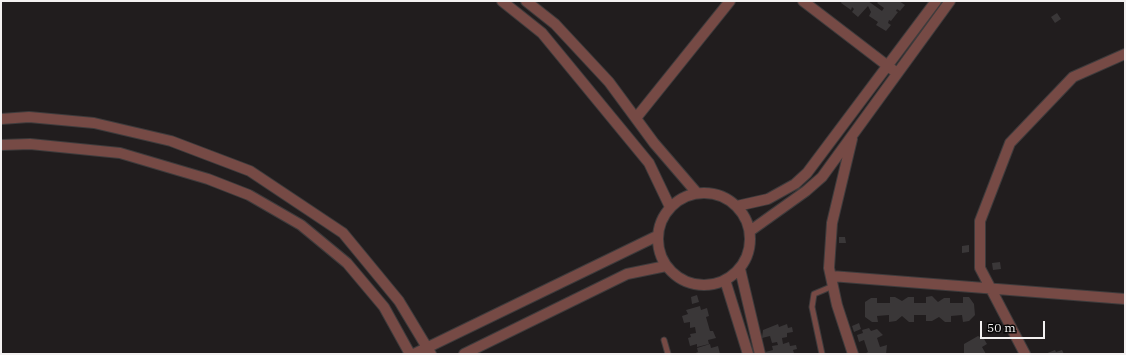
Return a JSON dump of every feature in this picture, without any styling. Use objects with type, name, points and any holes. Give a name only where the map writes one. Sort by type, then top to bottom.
[{"type":"street","points":[[502,1],[542,33],[649,163],[670,207]]},
{"type":"street","points":[[526,1],[555,24],[609,82],[654,143],[697,193]]},
{"type":"street","points":[[636,118],[730,1]]},
{"type":"street","points":[[803,1],[896,73]]},
{"type":"street","points":[[737,206],[768,199],[794,184],[807,172],[936,1]]},
{"type":"street","points":[[750,231],[806,191],[834,162],[896,73],[950,1]]},
{"type":"street","points":[[1025,354],[980,268],[980,221],[1010,143],[1073,77],[1125,54]]},
{"type":"street","points":[[1,119],[29,116],[94,123],[171,141],[250,172],[343,233],[399,301],[429,350]]},
{"type":"street","points":[[853,354],[837,305],[829,268],[832,223],[854,133]]},
{"type":"street","points":[[1,145],[30,144],[120,153],[208,179],[249,195],[301,225],[347,263],[384,307],[410,354]]},
{"type":"street","points":[[697,193],[711,193],[725,197],[737,206],[746,218],[750,231],[748,251],[740,269],[725,280],[709,285],[693,284],[678,278],[666,266],[659,252],[657,236],[661,220],[670,207],[682,198],[697,193]]},
{"type":"street","points":[[414,354],[429,350],[657,236]]},
{"type":"street","points":[[464,354],[626,274],[666,266]]},
{"type":"street","points":[[740,269],[760,354]]},
{"type":"street","points":[[725,280],[748,354]]},
{"type":"street","points":[[832,281],[991,288],[1125,299]]},
{"type":"lane","points":[[822,354],[812,307],[814,294],[832,281]]},
{"type":"lane","points":[[664,340],[668,354]]},
{"type":"building","points":[[842,1],[868,1],[882,11],[884,8],[877,3],[879,1],[899,1],[905,5],[900,11],[897,9],[896,11],[898,12],[891,21],[889,20],[888,23],[891,25],[886,31],[876,25],[878,22],[869,16],[871,12],[868,6],[858,17],[852,12],[854,9],[852,7],[851,10],[841,3]]},
{"type":"building","points":[[1057,13],[1061,19],[1055,23],[1051,17]]},
{"type":"building","points":[[839,237],[845,237],[846,243],[839,243]]},
{"type":"building","points":[[969,245],[969,252],[962,253],[962,246]]},
{"type":"building","points":[[1000,262],[1001,269],[993,270],[992,263]]},
{"type":"building","points":[[697,295],[699,302],[692,304],[691,297]]},
{"type":"building","points":[[932,296],[938,302],[944,298],[950,298],[950,303],[963,303],[963,297],[969,297],[974,304],[975,315],[969,321],[963,322],[962,315],[951,316],[951,322],[945,322],[939,317],[932,321],[926,321],[926,315],[914,315],[914,322],[909,322],[902,316],[896,321],[889,322],[889,315],[877,316],[878,322],[872,322],[865,317],[865,302],[871,298],[877,298],[877,303],[890,303],[890,297],[895,297],[902,301],[908,297],[914,297],[914,303],[926,303],[926,297]]},
{"type":"building","points":[[700,306],[701,310],[707,308],[709,316],[706,317],[710,331],[713,331],[716,338],[708,340],[709,344],[697,347],[697,344],[690,346],[688,338],[691,337],[690,334],[696,333],[695,327],[690,328],[690,322],[684,323],[682,316],[688,314],[686,310]]},
{"type":"building","points":[[859,323],[861,329],[854,332],[852,326]]},
{"type":"building","points":[[778,324],[779,327],[787,324],[788,328],[792,327],[793,332],[787,333],[787,337],[782,338],[783,344],[789,342],[790,346],[796,345],[797,349],[793,350],[794,353],[765,354],[765,352],[773,350],[772,346],[778,345],[777,342],[772,343],[770,336],[762,338],[763,330]]},
{"type":"building","points":[[869,328],[871,331],[877,329],[883,335],[877,338],[880,347],[887,345],[886,354],[864,354],[868,352],[864,340],[859,342],[857,335],[863,333],[862,330]]},
{"type":"building","points":[[978,336],[984,339],[987,344],[982,347],[986,354],[964,354],[964,344]]},
{"type":"building","points":[[710,344],[711,348],[718,346],[720,354],[693,354],[698,352],[697,348]]},
{"type":"building","points":[[1055,350],[1056,352],[1062,350],[1064,354],[1045,354]]}]
